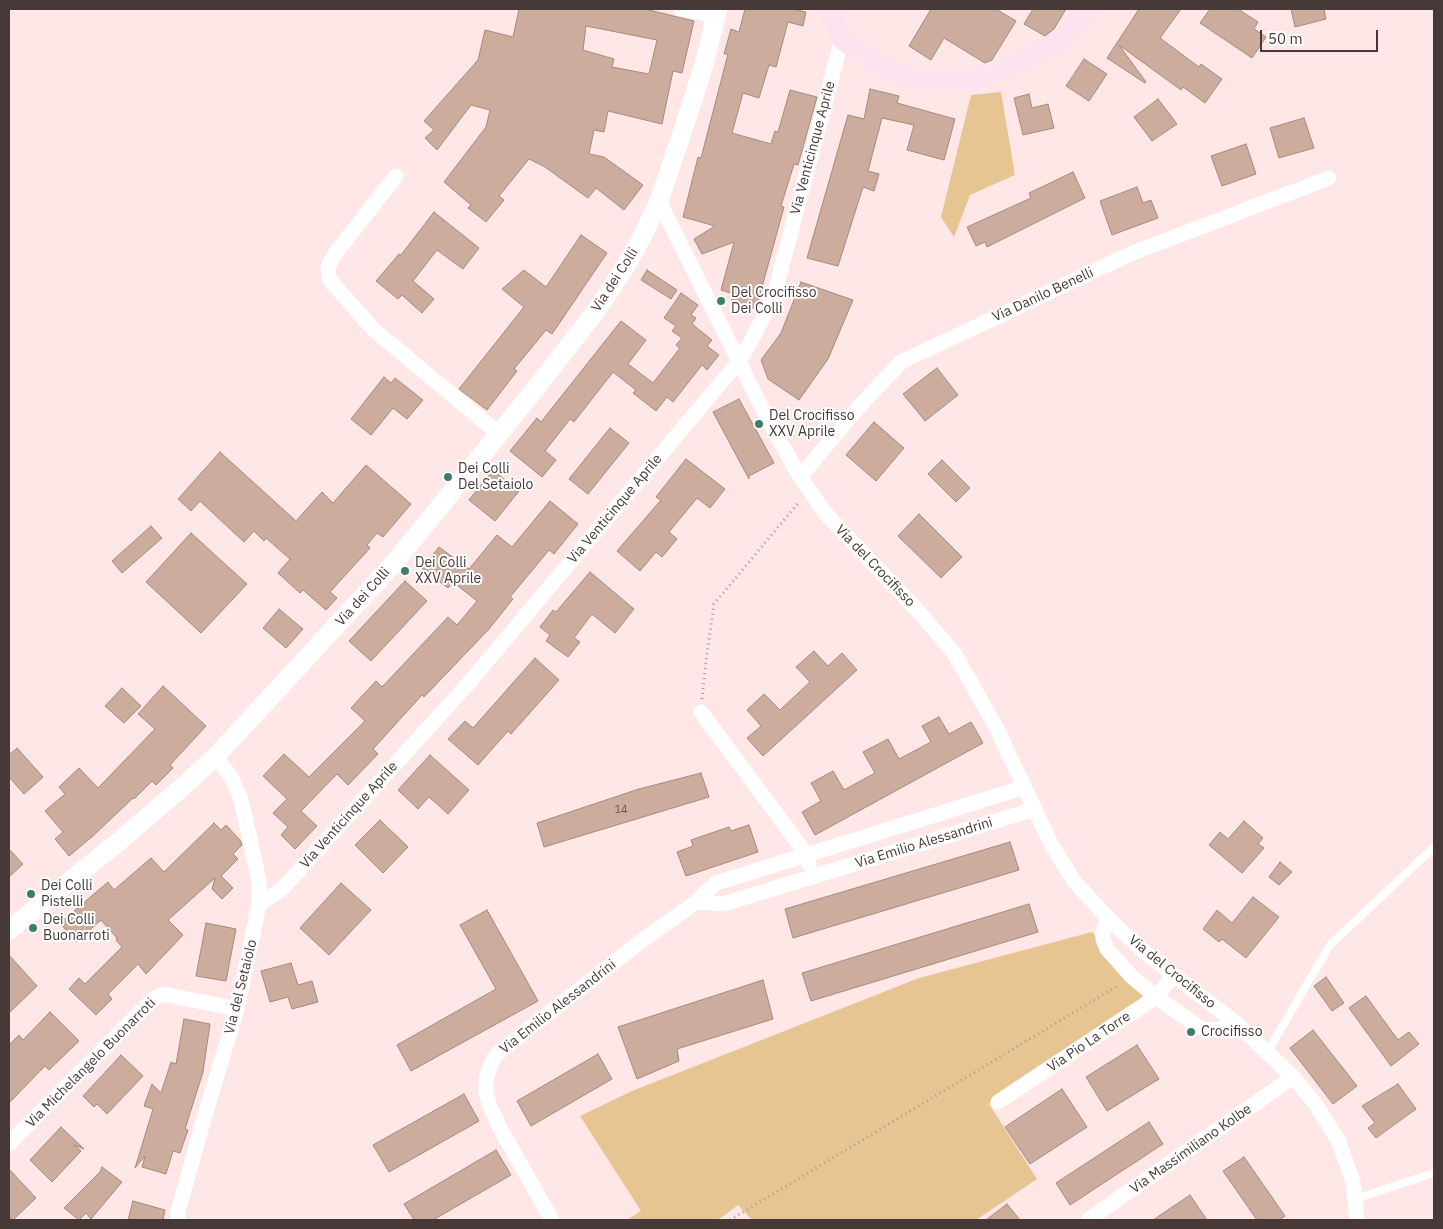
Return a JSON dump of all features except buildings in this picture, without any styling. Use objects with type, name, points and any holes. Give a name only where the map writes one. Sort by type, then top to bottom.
[{"type":"main road","points":[[829,9],[842,38],[876,63],[914,79],[971,81],[1017,64],[1057,44],[1089,9]]},
{"type":"street","points":[[681,9],[717,12]]},
{"type":"street","name":"Via dei Colli","points":[[9,930],[117,844],[216,756],[368,593],[499,434],[596,311],[624,269],[659,201],[700,78],[717,12]]},
{"type":"street","name":"Via Venticinque Aprile","points":[[259,905],[283,888],[468,684],[740,360],[774,296],[842,38]]},
{"type":"street","points":[[396,176],[334,255],[328,266],[329,280],[374,329],[499,434]]},
{"type":"street","name":"Via Danilo Benelli","points":[[800,477],[857,408],[902,362],[1130,254],[1329,178]]},
{"type":"street","name":"Via del Crocifisso","points":[[659,201],[740,360],[768,420],[800,477],[826,514],[920,613],[954,652],[996,727],[1051,844],[1074,881],[1108,918],[1143,951],[1237,1024],[1294,1077],[1317,1106],[1339,1142],[1353,1182],[1357,1220]]},
{"type":"street","points":[[701,712],[807,855],[813,877]]},
{"type":"street","name":"Via del Setaiolo","points":[[178,1220],[178,1212],[203,1122],[237,1010],[259,905],[259,880],[241,799],[232,779],[216,756]]},
{"type":"street","name":"Via Emilio Alessandrini","points":[[552,1220],[500,1130],[489,1104],[486,1092],[486,1079],[491,1064],[498,1053],[640,942],[696,902],[716,883],[1025,787]]},
{"type":"street","name":"Via Emilio Alessandrini","points":[[696,902],[723,904],[1035,809]]},
{"type":"street","name":"Via del Crocifisso","points":[[1108,918],[1103,932],[1103,939],[1107,949],[1132,977],[1156,997],[1200,1028],[1209,1030],[1219,1029],[1237,1024]]},
{"type":"street","name":"Via Pio La Torre","points":[[998,1102],[1156,997],[1174,975]]},
{"type":"street","name":"Via Michelangelo Buonarroti","points":[[9,1144],[153,998],[160,995],[168,995],[237,1010]]},
{"type":"street","name":"Via Massimiliano Kolbe","points":[[1088,1220],[1294,1077]]},
{"type":"lane","points":[[1268,1051],[1330,945],[1434,847]]},
{"type":"lane","points":[[1355,1199],[1434,1173]]},
{"type":"path","points":[[701,712],[714,604],[810,490]]},
{"type":"path","points":[[730,1220],[1132,977]]},
{"type":"shaded area","points":[[1001,92],[1015,175],[970,195],[954,237],[941,217],[971,95]]},
{"type":"shaded area","points":[[1092,932],[1150,996],[989,1104],[1037,1179],[976,1220],[752,1220],[738,1205],[718,1220],[627,1220],[641,1211],[580,1116],[632,1091],[919,978]]},
{"type":"place","name":"Del Crocifisso Dei Colli","points":[[721,301]]},
{"type":"place","name":"Del Crocifisso XXV Aprile","points":[[759,424]]},
{"type":"place","name":"Dei Colli Del Setaiolo","points":[[448,477]]},
{"type":"place","name":"Dei Colli XXV Aprile","points":[[405,571]]},
{"type":"place","name":"Dei Colli Pistelli","points":[[31,894]]},
{"type":"place","name":"Dei Colli Buonarroti","points":[[33,928]]},
{"type":"place","name":"Crocifisso","points":[[1191,1032]]}]
